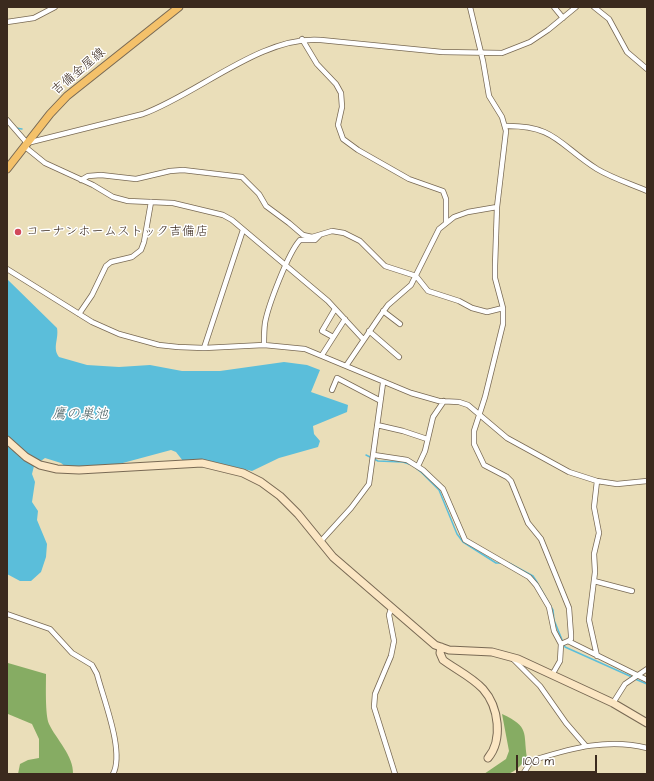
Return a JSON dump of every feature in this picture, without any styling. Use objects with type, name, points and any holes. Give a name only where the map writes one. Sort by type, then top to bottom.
[{"type":"main road","name":"吉備金屋線","points":[[7,169],[54,110],[77,87],[179,7]]},
{"type":"street","points":[[7,22],[34,18],[55,7]]},
{"type":"street","points":[[470,7],[489,96],[505,126],[497,207],[495,278],[503,308],[503,324],[485,397],[474,430],[474,444],[484,465],[507,477],[511,481],[528,523],[541,539],[569,608],[571,639],[561,644]]},
{"type":"street","points":[[554,7],[563,18]]},
{"type":"street","points":[[26,145],[161,108],[227,70],[271,48],[302,39],[442,52],[481,54],[502,53],[517,48],[548,30],[576,7]]},
{"type":"street","points":[[594,7],[609,19],[627,52],[647,70]]},
{"type":"street","points":[[302,39],[317,64],[336,84],[341,93],[342,108],[338,125],[343,139],[358,150],[409,179],[443,191],[446,199],[446,223]]},
{"type":"street","points":[[7,120],[26,145],[45,163],[113,197],[128,201],[173,203],[223,216],[243,230],[336,309],[363,339]]},
{"type":"street","points":[[505,126],[524,126],[540,129],[553,135],[597,169],[647,191]]},
{"type":"street","points":[[81,180],[88,176],[101,175],[136,179],[170,171],[182,170],[242,177],[258,194],[266,206],[303,235],[310,237],[335,231],[350,235],[360,241],[384,266],[416,276],[428,291],[459,301],[472,308],[487,312],[503,308]]},
{"type":"street","points":[[79,314],[92,295],[106,266],[111,262],[136,254],[141,250],[144,242],[150,202]]},
{"type":"street","points":[[346,366],[383,311],[411,285],[432,240],[439,229],[446,223],[468,212],[497,207]]},
{"type":"street","points":[[204,348],[243,230]]},
{"type":"street","points":[[264,345],[265,324],[268,313],[286,266],[300,240],[316,240],[320,235]]},
{"type":"street","points":[[7,269],[79,314],[119,334],[178,347],[204,348],[264,345],[305,349],[322,355],[383,383],[411,393],[468,405],[507,438],[569,472],[597,481],[617,484],[647,481]]},
{"type":"street","points":[[333,337],[322,331],[336,309]]},
{"type":"street","points":[[383,311],[400,324]]},
{"type":"street","points":[[322,355],[345,319]]},
{"type":"street","points":[[369,331],[399,357]]},
{"type":"street","points":[[332,390],[337,378],[379,400]]},
{"type":"street","points":[[321,541],[358,500],[369,484],[374,455],[379,400],[383,383]]},
{"type":"street","points":[[418,466],[425,451],[433,418],[444,401]]},
{"type":"street","points":[[377,425],[403,431],[427,439]]},
{"type":"street","points":[[7,440],[19,453],[40,465],[57,470],[202,463],[243,473],[261,482],[280,496],[321,541],[332,557],[425,638],[449,650],[492,652],[511,656],[613,703],[647,723]]},
{"type":"street","points":[[374,455],[401,459],[418,466],[443,489],[465,540],[529,577],[536,585],[549,607],[554,631],[561,644],[560,661],[552,675]]},
{"type":"street","points":[[597,481],[594,506],[599,529],[594,554],[594,582],[589,620],[597,656]]},
{"type":"street","points":[[594,582],[632,591]]},
{"type":"street","points":[[391,609],[389,615],[394,641],[391,656],[375,694],[374,707],[395,774]]},
{"type":"street","points":[[7,614],[50,629],[72,653],[92,665],[96,674],[115,743],[116,768],[113,774]]},
{"type":"street","points":[[568,641],[647,680]]},
{"type":"street","points":[[441,647],[440,656],[443,660],[480,686],[490,699],[496,722],[498,738],[494,750],[488,758]]},
{"type":"street","points":[[511,656],[540,686],[566,723],[586,745]]},
{"type":"street","points":[[613,703],[625,684],[647,669]]},
{"type":"street","points":[[523,774],[530,764],[537,759],[586,745],[626,744],[647,748]]},
{"type":"green space","points":[[8,663],[46,674],[46,700],[49,724],[68,754],[73,767],[73,774],[18,774],[20,764],[28,760],[39,758],[39,739],[32,724],[8,714]]},
{"type":"green space","points":[[502,714],[517,723],[524,731],[527,758],[517,769],[508,774],[484,774],[506,759],[509,751]]},
{"type":"water","name":"鷹の巣池","points":[[7,279],[57,328],[56,350],[59,357],[87,365],[119,367],[150,365],[182,371],[220,371],[284,362],[307,365],[320,370],[311,392],[348,405],[347,412],[313,426],[314,434],[320,441],[318,447],[279,458],[252,471],[214,462],[183,461],[176,452],[171,450],[119,464],[66,467],[61,463],[45,458],[34,466],[32,474],[35,482],[32,502],[38,511],[37,520],[47,544],[46,557],[41,572],[31,581],[20,581],[7,574]]},
{"type":"waterway","points":[[16,128],[22,129]]},
{"type":"waterway","points":[[366,455],[378,461],[403,462],[412,465],[439,490],[457,534],[463,542],[496,563],[501,563]]},
{"type":"waterway","points":[[509,563],[533,576],[553,610],[554,620],[565,647],[632,677]]},
{"type":"waterway","points":[[635,679],[647,684]]},
{"type":"place","name":"コーナンホームストック吉備店","points":[[18,232]]}]
